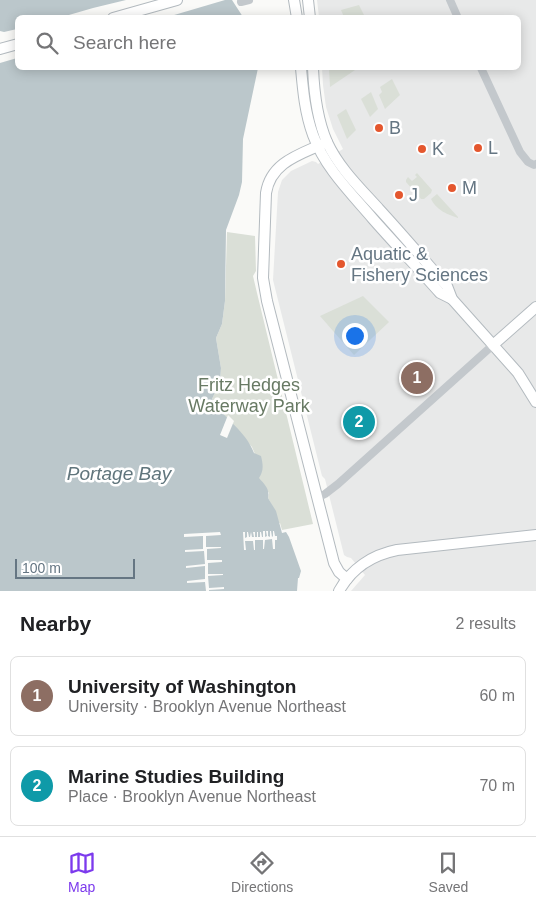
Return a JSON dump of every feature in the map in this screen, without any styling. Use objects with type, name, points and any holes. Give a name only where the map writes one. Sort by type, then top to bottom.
[{"type":"street","points":[[124,15],[177,0]]},
{"type":"street","points":[[294,0],[296,15]]},
{"type":"street","points":[[308,0],[310,15]]},
{"type":"street","points":[[450,0],[457,15]]},
{"type":"street","points":[[0,48],[15,45]]},
{"type":"street","points":[[301,70],[306,111],[311,130],[447,286],[452,299],[518,373],[536,402]]},
{"type":"street","points":[[313,70],[322,144]]},
{"type":"street","points":[[482,70],[520,152],[528,162],[536,164]]},
{"type":"street","points":[[322,144],[282,164],[275,171],[269,182],[266,193],[264,290],[334,563],[339,572],[347,579]]},
{"type":"street","points":[[317,498],[338,484],[536,307]]},
{"type":"street","points":[[339,591],[347,579],[366,562],[388,552],[536,535]]},
{"type":"shaded area","points":[[317,0],[536,0],[536,591],[351,591],[365,575],[351,558],[344,555],[325,479],[322,476],[273,280],[278,192],[282,180],[291,171],[312,161],[318,164],[343,149],[333,129],[326,107],[322,70],[521,70],[521,15],[319,15]]},
{"type":"green space","points":[[359,5],[364,15],[343,15],[341,10]]},
{"type":"green space","points":[[329,70],[355,70],[330,87]]},
{"type":"green space","points":[[392,79],[400,95],[385,109],[379,95],[382,92],[380,87]]},
{"type":"green space","points":[[371,92],[378,109],[370,117],[361,99]]},
{"type":"green space","points":[[346,109],[356,130],[347,139],[337,115]]},
{"type":"green space","points":[[417,173],[432,190],[424,199],[421,199],[406,182],[408,177],[412,181],[417,177],[415,175]]},
{"type":"green space","points":[[437,194],[458,218],[436,206],[431,199]]},
{"type":"green space","name":"Fritz Hedges Waterway Park","points":[[227,232],[255,236],[256,271],[253,276],[313,524],[282,530],[280,523],[277,524],[268,498],[269,493],[258,478],[262,471],[252,447],[212,399],[220,382],[221,368],[216,338],[222,324],[225,301]]},
{"type":"green space","points":[[363,296],[389,322],[354,355],[320,316]]},
{"type":"water","name":"Portage Bay","points":[[0,0],[232,0],[242,15],[15,15],[15,70],[258,70],[243,139],[242,182],[226,230],[225,301],[222,324],[216,338],[221,368],[220,382],[212,399],[222,413],[246,438],[254,453],[261,456],[263,467],[259,478],[268,490],[268,498],[276,511],[282,533],[286,532],[289,537],[301,571],[298,578],[297,591],[0,591]]},
{"type":"pier","points":[[126,0],[225,0],[174,15],[69,15]]},
{"type":"pier","points":[[15,29],[15,59],[0,63],[0,31]]},
{"type":"pier","points":[[228,415],[234,421],[227,438],[220,435]]},
{"type":"pier","points":[[263,531],[265,531],[265,537],[267,536],[266,531],[268,531],[268,536],[270,537],[271,531],[272,537],[274,531],[275,536],[277,536],[275,549],[273,549],[272,539],[265,540],[264,549],[263,540],[255,540],[255,550],[253,541],[245,541],[246,550],[244,550],[243,532],[245,532],[245,538],[247,537],[247,532],[249,537],[251,532],[252,537],[254,537],[253,532],[255,532],[255,537],[257,537],[258,532],[258,537],[260,537],[261,532],[263,537]]},
{"type":"pier","points":[[220,532],[221,535],[206,536],[206,547],[221,547],[207,549],[207,560],[222,560],[222,562],[208,563],[208,574],[223,575],[208,576],[209,588],[224,587],[224,589],[206,591],[205,582],[187,583],[187,581],[205,579],[205,566],[186,568],[186,566],[205,564],[204,551],[185,552],[185,550],[203,549],[203,536],[184,537],[184,534]]},
{"type":"place","name":"B","points":[[379,128]]},
{"type":"place","name":"L","points":[[478,148]]},
{"type":"place","name":"K","points":[[422,149]]},
{"type":"place","name":"M","points":[[452,188]]},
{"type":"place","name":"J","points":[[399,195]]},
{"type":"place","name":"Aquatic & Fishery Sciences","points":[[341,264]]},
{"type":"place","name":"University of Washington","points":[[417,378]]},
{"type":"place","name":"Marine Studies Building","points":[[359,422]]}]
